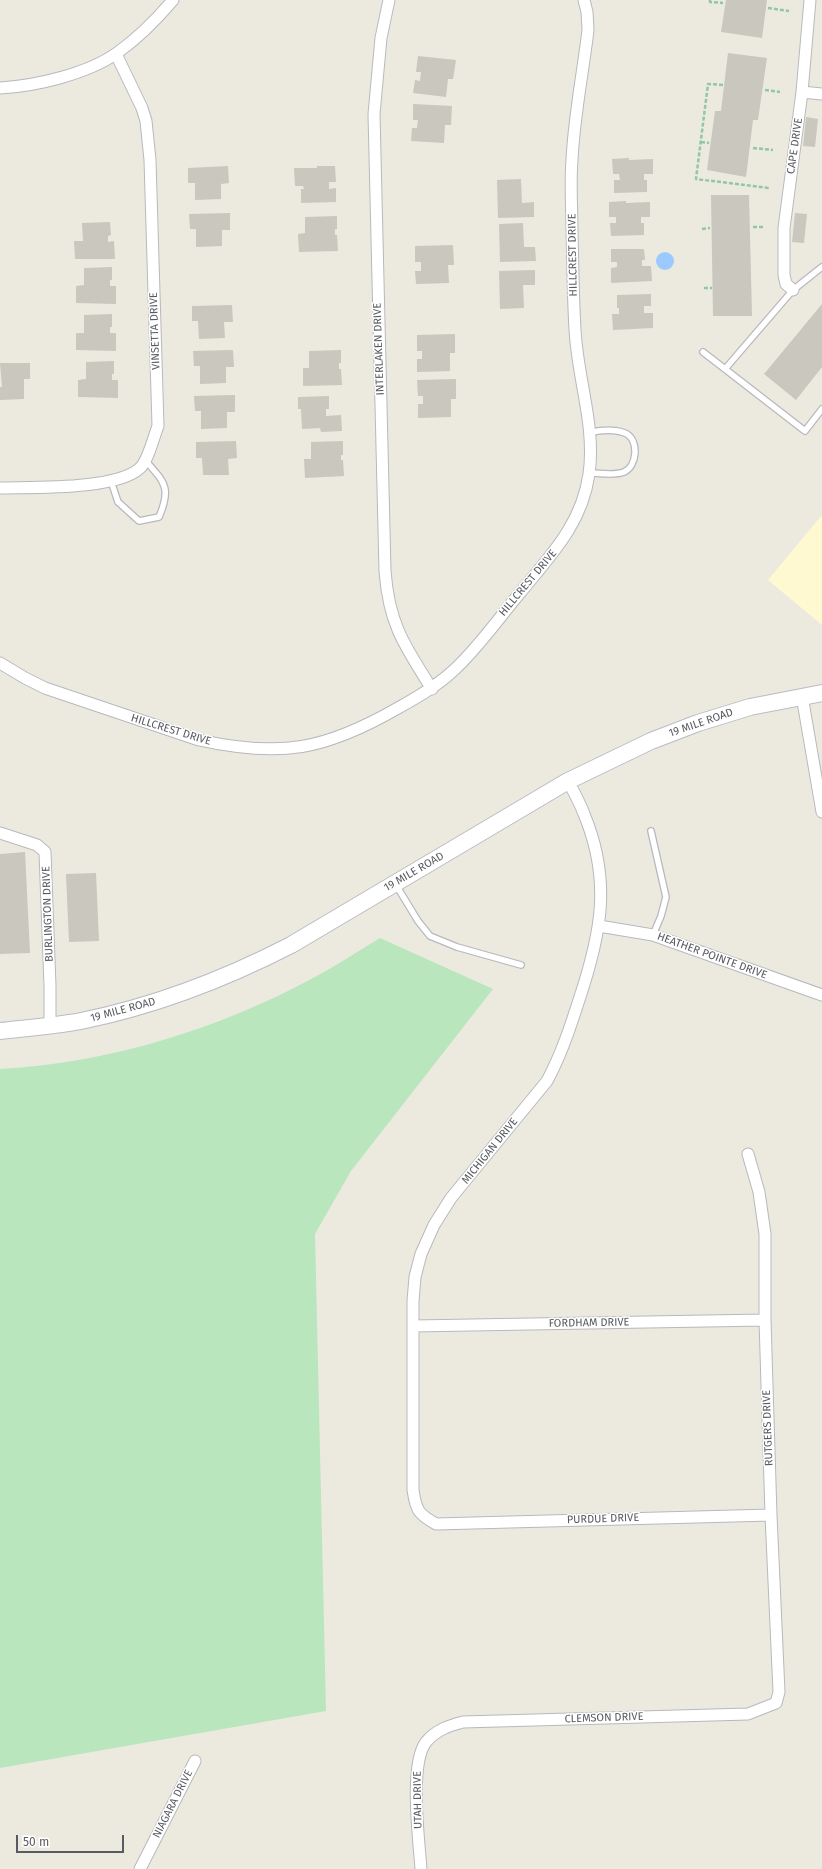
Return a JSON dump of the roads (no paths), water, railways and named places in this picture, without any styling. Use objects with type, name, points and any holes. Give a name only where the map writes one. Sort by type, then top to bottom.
[{"type":"street","points":[[0,88],[39,83],[59,78],[86,69],[116,54],[156,19],[173,0]]},
{"type":"street","name":"INTERLAKEN DRIVE","points":[[389,0],[381,38],[374,114],[386,584],[387,597],[393,619],[400,636],[407,650],[432,689]]},
{"type":"street","name":"HILLCREST DRIVE","points":[[0,662],[25,678],[45,688],[198,740],[222,745],[258,749],[307,747],[325,743],[367,725],[432,689],[454,670],[471,652],[564,539],[582,506],[590,473],[590,432],[578,366],[575,331],[571,183],[574,138],[588,30],[587,12],[584,0]]},
{"type":"street","name":"CAPE DRIVE","points":[[792,290],[786,284],[784,275],[784,228],[802,92],[810,0]]},
{"type":"street","name":"VINSETTA DRIVE","points":[[0,488],[111,482],[140,468],[145,460],[158,426],[150,160],[146,121],[142,108],[116,54]]},
{"type":"street","points":[[802,92],[822,94]]},
{"type":"street","name":"19 MILE ROAD","points":[[0,1031],[50,1026],[115,1013],[163,999],[210,982],[256,963],[291,945],[568,781],[651,741],[698,723],[750,707],[822,693]]},
{"type":"street","points":[[802,696],[822,812]]},
{"type":"street","name":"MICHIGAN DRIVE","points":[[436,1524],[421,1516],[415,1503],[413,1490],[413,1301],[415,1277],[421,1254],[434,1225],[451,1198],[547,1081],[557,1062],[593,958],[601,907],[597,857],[584,814],[568,781]]},
{"type":"street","name":"BURLINGTON DRIVE","points":[[0,833],[37,845],[45,852],[50,1026]]},
{"type":"street","name":"HEATHER POINTE DRIVE","points":[[599,926],[653,935],[822,995]]},
{"type":"street","name":"RUTGERS DRIVE","points":[[748,1154],[759,1192],[766,1234],[765,1320],[771,1515],[779,1692],[776,1704]]},
{"type":"street","name":"FORDHAM DRIVE","points":[[414,1326],[765,1320]]},
{"type":"street","name":"PURDUE DRIVE","points":[[436,1524],[771,1515]]},
{"type":"street","name":"CLEMSON DRIVE","points":[[433,1736],[444,1727],[463,1722],[748,1714],[776,1704]]},
{"type":"street","name":"UTAH DRIVE","points":[[421,1869],[416,1776],[419,1756],[425,1744],[433,1736]]},
{"type":"street","name":"NIAGARA DRIVE","points":[[140,1869],[195,1761]]},
{"type":"lane","points":[[725,369],[792,290],[822,267]]},
{"type":"lane","points":[[703,352],[805,431],[822,410]]},
{"type":"lane","points":[[590,432],[610,430],[626,434],[631,438],[635,449],[632,464],[625,471],[612,474],[590,473]]},
{"type":"lane","points":[[111,482],[118,502],[140,521],[159,517],[166,502],[164,482],[145,460]]},
{"type":"lane","points":[[651,831],[666,897],[662,916],[653,935]]},
{"type":"lane","points":[[395,883],[418,921],[430,936],[457,948],[521,965]]},
{"type":"water","points":[[665,252],[671,255],[674,261],[671,267],[665,270],[659,267],[656,261],[659,255]]}]
